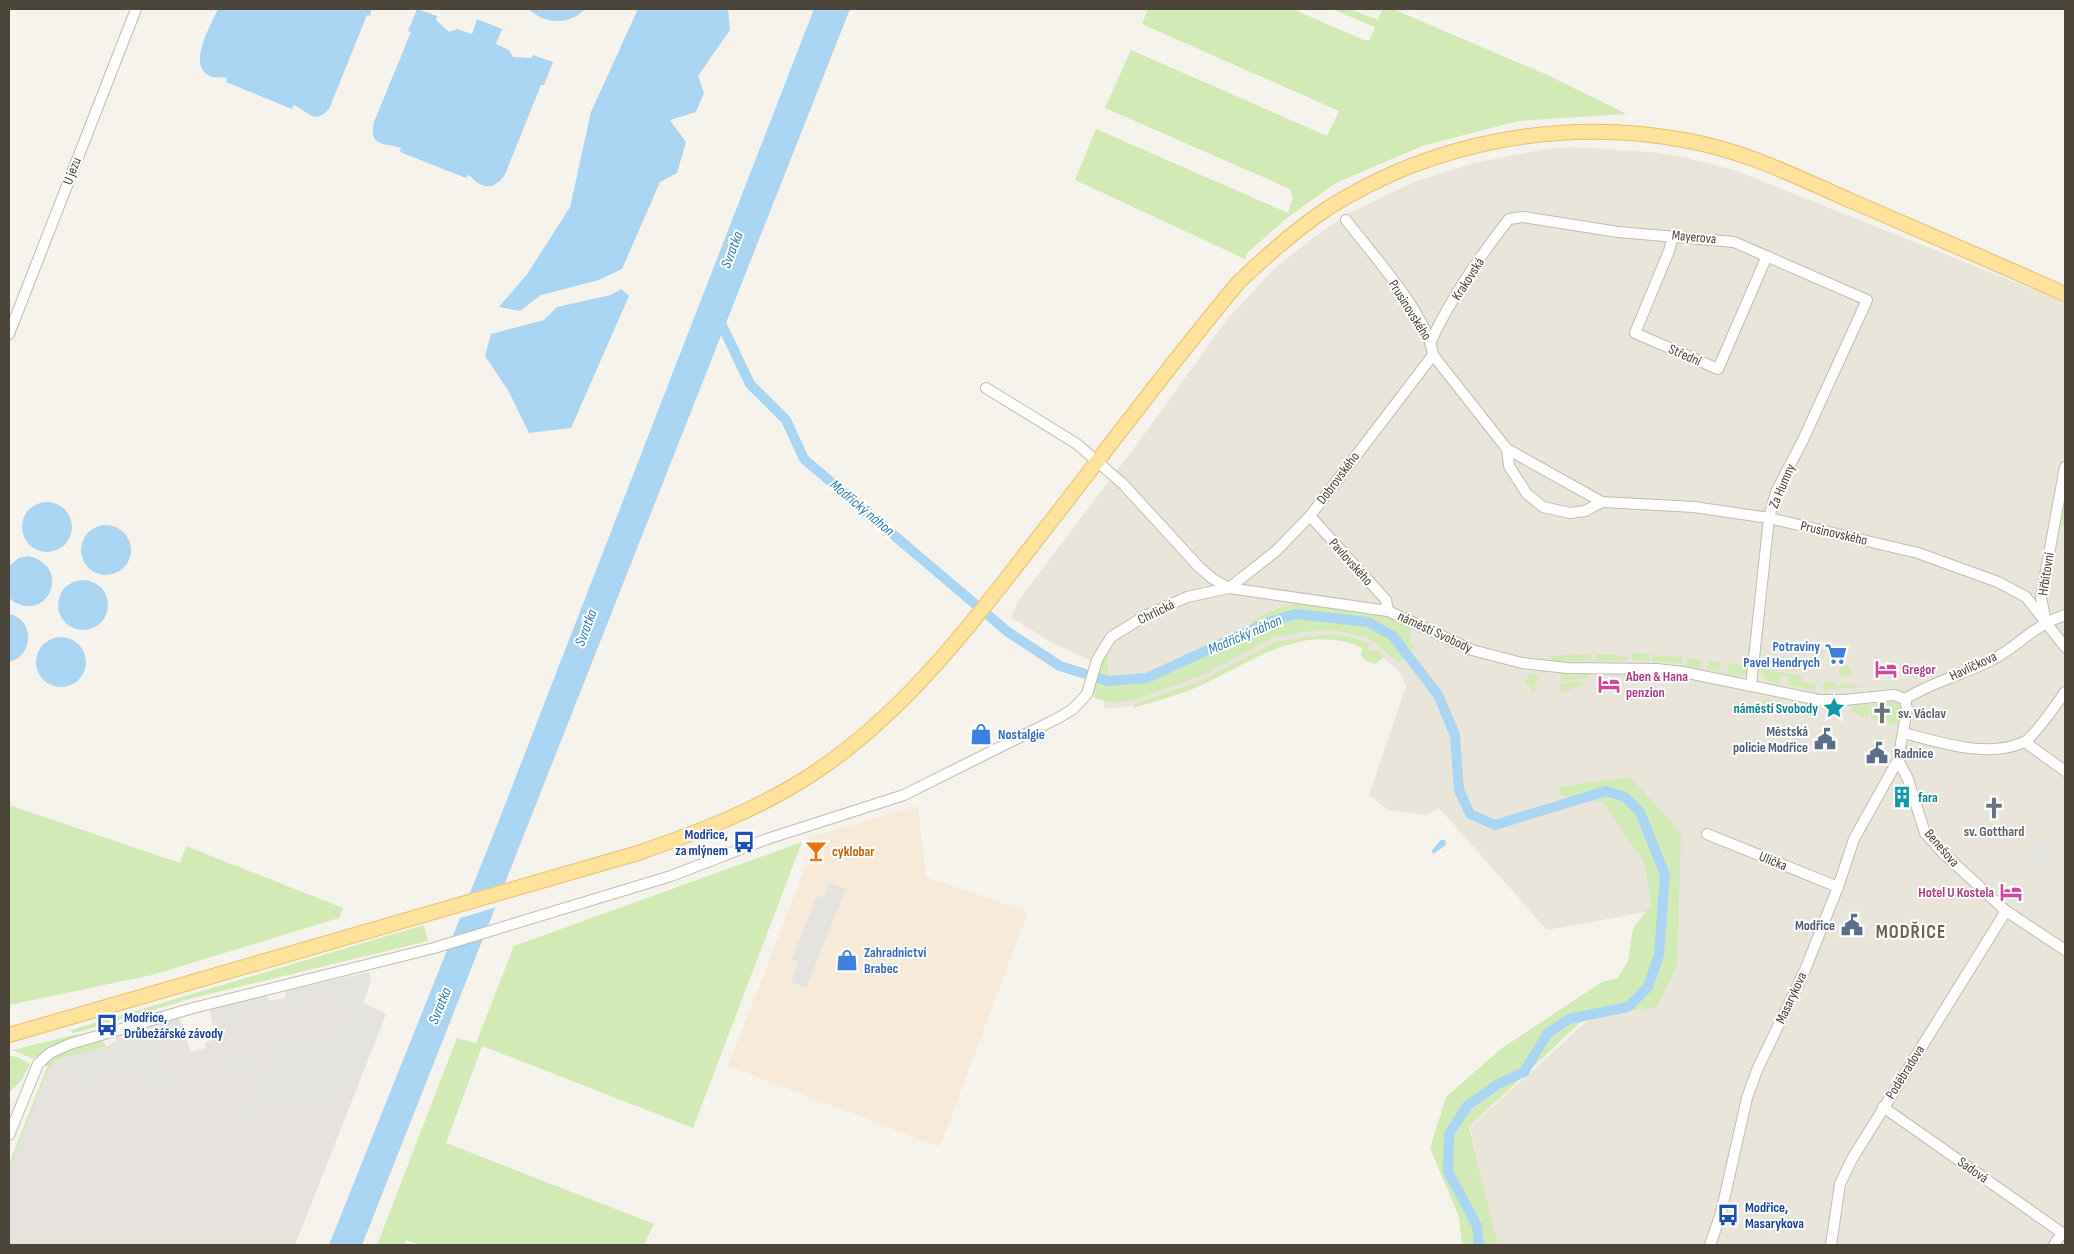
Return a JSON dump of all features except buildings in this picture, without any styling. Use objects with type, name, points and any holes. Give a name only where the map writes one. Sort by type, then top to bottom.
[{"type":"main road","points":[[9,1035],[517,890],[684,838],[769,800],[813,774],[882,720],[930,673],[994,596],[1207,320],[1238,283],[1276,248],[1328,208],[1378,180],[1432,158],[1488,142],[1536,135],[1584,132],[1635,134],[1685,140],[1728,151],[1767,164],[2065,294]]},
{"type":"street","name":"U jezu","points":[[9,334],[136,9]]},
{"type":"street","name":"Mayerova","points":[[1509,219],[1523,217],[1618,232],[1734,242],[1867,300]]},
{"type":"street","name":"Krakovská","points":[[1431,341],[1442,318],[1509,219]]},
{"type":"street","name":"Prusinovského","points":[[1346,220],[1390,277],[1431,341],[1433,354],[1508,448],[1602,502],[1694,507],[1769,518],[1918,553],[1961,567],[1998,582],[2026,597],[2065,648]]},
{"type":"street","name":"Střední","points":[[1673,236],[1669,251],[1635,333],[1718,369],[1768,256]]},
{"type":"street","name":"Za Humny","points":[[1751,686],[1769,518],[1776,492],[1803,440],[1867,300]]},
{"type":"street","name":"Dobrovského","points":[[1229,588],[1276,551],[1310,516],[1433,354]]},
{"type":"street","points":[[986,388],[1078,444],[1123,484],[1199,567],[1213,579],[1229,588]]},
{"type":"street","name":"Prusinovského","points":[[1508,448],[1509,466],[1527,494],[1543,507],[1570,513],[1585,511],[1602,502]]},
{"type":"street","name":"Hřbitovní","points":[[2046,622],[2041,597],[2065,467]]},
{"type":"street","name":"Pavlovského","points":[[1310,516],[1386,600],[1388,610]]},
{"type":"street","name":"náměstí Svobody","points":[[1229,588],[1388,610],[1472,650],[1522,663],[1567,668],[1657,669],[1819,700],[1844,700],[1894,695],[1905,699]]},
{"type":"street","name":"Chrlická","points":[[9,1135],[38,1064],[50,1053],[87,1038],[193,1008],[434,948],[494,931],[671,876],[767,838],[904,795],[1073,709],[1084,700],[1090,687],[1097,660],[1111,637],[1145,616],[1187,597],[1229,588]]},
{"type":"street","name":"Havlíčkova","points":[[1905,699],[1922,688],[1991,661],[2046,622],[2065,615]]},
{"type":"street","points":[[1904,733],[1956,747],[2002,748],[2025,742],[2065,692]]},
{"type":"street","points":[[1898,760],[1907,709],[1905,699]]},
{"type":"street","points":[[2025,742],[2065,771]]},
{"type":"street","name":"Masarykova","points":[[1710,1245],[1721,1213],[1746,1098],[1757,1070],[1805,970],[1838,887],[1854,839],[1898,760]]},
{"type":"street","name":"Benešova","points":[[1898,760],[1908,779],[1926,833],[1942,852],[2006,911],[2065,950]]},
{"type":"street","name":"Ulička","points":[[1707,834],[1838,887]]},
{"type":"street","name":"Poděbradova","points":[[1831,1245],[1834,1213],[1840,1184],[1852,1159],[2006,911]]},
{"type":"street","name":"Sadová","points":[[1883,1107],[2064,1234],[2054,1245]]},
{"type":"shaded area","points":[[1572,147],[1651,152],[1683,157],[1734,170],[2065,302],[2065,1245],[1497,1245],[1470,1127],[1588,1020],[1655,1007],[1679,906],[1547,930],[1439,808],[1426,815],[1388,810],[1369,795],[1406,686],[1400,672],[1384,658],[1375,664],[1363,642],[1297,638],[1199,683],[1136,705],[1105,709],[1092,661],[1054,644],[1011,617],[1018,601],[1146,432],[1228,318],[1276,267],[1313,238],[1351,212],[1414,182],[1474,163],[1545,149]]},
{"type":"shaded area","points":[[918,806],[926,877],[1028,912],[940,1147],[728,1066],[807,863],[809,837]]},
{"type":"shaded area","points":[[2043,838],[2059,845],[2043,866],[2024,854]]},
{"type":"shaded area","points":[[830,883],[846,889],[806,988],[791,982],[799,962],[792,959],[817,896],[824,897]]},
{"type":"shaded area","points":[[369,972],[371,981],[363,1003],[386,1014],[295,1245],[9,1245],[9,1170],[50,1066],[60,1059],[106,1047],[116,1041],[115,1034],[172,1016],[180,1020],[183,1025],[190,1052],[206,1048],[205,1042],[216,1039],[209,1008],[267,995],[269,1001],[286,998],[285,991]]},
{"type":"shaded area","points":[[369,972],[371,981],[361,1004],[377,1011],[381,1027],[378,1034],[374,1035],[376,1041],[230,1074],[223,1070],[209,1008],[267,995],[269,1001],[286,998],[285,991]],"holes":[[[338,997],[345,1029],[226,1056],[219,1024]]]},
{"type":"shaded area","points":[[150,1025],[156,1048],[163,1046],[166,1056],[168,1055],[176,1086],[152,1093],[150,1087],[143,1089],[141,1084],[135,1085],[132,1076],[124,1078],[124,1082],[111,1085],[109,1079],[79,1086],[71,1056],[106,1047],[118,1040],[116,1034]]},
{"type":"shaded area","points":[[364,1046],[367,1060],[362,1065],[363,1069],[355,1071],[354,1065],[352,1067],[356,1087],[351,1088],[353,1095],[236,1121],[232,1106],[244,1104],[246,1100],[241,1082],[275,1074],[274,1066]]},
{"type":"green space","points":[[1148,9],[1292,9],[1364,40],[1370,40],[1375,27],[1332,9],[1350,9],[1378,20],[1382,9],[1393,9],[1545,74],[1627,114],[1518,121],[1422,146],[1336,183],[1288,217],[1248,252],[1245,259],[1075,180],[1096,129],[1288,213],[1293,197],[1290,189],[1105,108],[1131,50],[1327,136],[1339,111],[1142,24]]},
{"type":"green space","points":[[2065,488],[2065,526],[2060,525]]},
{"type":"green space","points":[[1302,603],[1372,611],[1411,627],[1410,644],[1415,646],[1399,663],[1376,643],[1365,637],[1338,631],[1310,631],[1275,637],[1200,676],[1137,699],[1114,703],[1095,698],[1093,692],[1099,662],[1107,656],[1109,680],[1146,676],[1254,626],[1252,620],[1286,605]]},
{"type":"green space","points":[[1324,635],[1359,639],[1369,644],[1368,649],[1373,652],[1376,649],[1384,656],[1375,664],[1369,663],[1361,656],[1362,648],[1341,641],[1320,639],[1300,642],[1259,656],[1194,689],[1133,708],[1136,703],[1199,682],[1278,641]]},
{"type":"green space","points":[[1632,653],[1649,654],[1649,660],[1632,660]]},
{"type":"green space","points":[[1591,654],[1591,661],[1551,661],[1551,656]]},
{"type":"green space","points":[[1596,654],[1614,654],[1628,658],[1628,660],[1596,661]]},
{"type":"green space","points":[[1653,655],[1683,657],[1682,664],[1652,661]]},
{"type":"green space","points":[[1687,658],[1703,660],[1701,668],[1686,666]]},
{"type":"green space","points":[[1709,661],[1721,662],[1720,672],[1707,669]]},
{"type":"green space","points":[[1729,663],[1749,666],[1746,674],[1741,676],[1728,674]]},
{"type":"green space","points":[[1845,665],[1851,671],[1845,677],[1839,671]]},
{"type":"green space","points":[[1760,668],[1802,676],[1801,681],[1816,684],[1814,691],[1788,685],[1789,677],[1781,675],[1779,683],[1765,680]]},
{"type":"green space","points":[[1583,672],[1589,672],[1589,678],[1562,681],[1560,679],[1561,673],[1583,675]]},
{"type":"green space","points":[[1540,673],[1546,675],[1541,674],[1534,687],[1536,690],[1533,693],[1525,682],[1529,678],[1528,674],[1539,675]]},
{"type":"green space","points":[[1581,681],[1583,685],[1562,692],[1559,684]]},
{"type":"green space","points":[[1827,681],[1835,682],[1836,687],[1841,685],[1841,683],[1865,687],[1826,689],[1826,694],[1822,686]]},
{"type":"green space","points":[[1764,698],[1780,703],[1778,708],[1761,704]]},
{"type":"green space","points":[[1899,703],[1901,708],[1896,726],[1870,718],[1872,704]]},
{"type":"green space","points":[[1785,704],[1800,709],[1798,715],[1782,711]]},
{"type":"green space","points":[[1870,704],[1868,719],[1851,711],[1852,706]]},
{"type":"green space","points":[[1630,777],[1681,833],[1677,966],[1657,1007],[1585,1018],[1469,1127],[1498,1245],[1462,1245],[1459,1217],[1430,1148],[1446,1097],[1502,1048],[1602,982],[1618,978],[1628,961],[1633,929],[1651,904],[1644,862],[1603,802],[1560,795],[1559,787]]},
{"type":"green space","points":[[9,805],[180,863],[186,846],[343,908],[339,918],[152,975],[9,1005]]},
{"type":"green space","points":[[802,842],[693,1128],[482,1046],[446,1143],[654,1224],[644,1245],[420,1245],[406,1240],[404,1245],[377,1245],[457,1038],[476,1043],[514,946]]},
{"type":"green space","points":[[424,925],[428,941],[193,998],[79,1032],[72,1033],[71,1030]]},
{"type":"green space","points":[[82,1033],[51,1047],[33,1059],[15,1051],[9,1051]]},
{"type":"green space","points":[[95,1040],[104,1042],[106,1047],[60,1059],[50,1066],[9,1170],[9,1164],[47,1067],[43,1064],[62,1053]]},
{"type":"green space","points":[[9,1056],[18,1057],[30,1064],[21,1081],[9,1093]]},
{"type":"water","points":[[218,9],[372,9],[370,16],[367,15],[329,109],[323,114],[314,117],[294,105],[292,109],[226,82],[227,78],[210,76],[202,69],[200,62],[203,44]]},
{"type":"water","points":[[417,9],[437,16],[436,20],[449,32],[457,29],[472,34],[477,19],[502,29],[496,44],[509,50],[513,57],[531,58],[533,55],[553,62],[544,85],[541,85],[506,172],[495,185],[482,185],[468,175],[466,178],[400,152],[401,148],[380,143],[374,137],[374,122],[411,32],[408,31]]},
{"type":"water","points":[[529,9],[585,9],[572,18],[557,21],[542,18]]},
{"type":"water","points":[[638,9],[728,9],[730,30],[698,76],[704,93],[696,112],[670,120],[686,142],[677,173],[660,182],[622,269],[599,280],[541,295],[520,311],[499,307],[528,273],[570,207],[591,112]]},
{"type":"water","name":"Svratka","points":[[814,9],[850,9],[362,1245],[329,1245],[494,833]]},
{"type":"water","points":[[621,289],[629,296],[571,428],[529,433],[509,392],[485,356],[491,334],[544,320],[557,307],[611,295]]},
{"type":"water","points":[[47,502],[61,506],[68,513],[72,527],[68,541],[61,548],[47,552],[33,548],[26,541],[22,527],[26,513],[33,506]]},
{"type":"water","points":[[106,525],[120,529],[127,536],[131,550],[127,564],[120,571],[106,575],[92,571],[85,564],[81,550],[85,536],[92,529]]},
{"type":"water","points":[[28,556],[42,562],[50,571],[52,582],[50,592],[43,601],[34,606],[22,605],[9,598],[9,566],[19,558]]},
{"type":"water","points":[[83,580],[101,587],[108,605],[101,623],[83,630],[65,623],[58,605],[65,587]]},
{"type":"water","points":[[9,614],[17,617],[23,623],[27,630],[28,638],[23,653],[9,662]]},
{"type":"water","points":[[61,637],[75,641],[82,648],[86,662],[82,676],[75,683],[61,687],[47,683],[40,676],[36,662],[40,648],[47,641]]},
{"type":"water","points":[[1441,840],[1445,840],[1446,845],[1433,854],[1432,850]]},
{"type":"pier","points":[[506,883],[497,907],[457,919],[467,894]]},
{"type":"waterway","name":"Modřický náhon","points":[[717,315],[750,384],[786,420],[804,459],[1008,632],[1060,666],[1108,681],[1147,678],[1268,622],[1296,614],[1368,622],[1393,636],[1438,695],[1455,735],[1459,790],[1470,814],[1495,825],[1606,791],[1625,797],[1640,812],[1665,875],[1659,955],[1648,987],[1628,1007],[1569,1019],[1548,1033],[1524,1072],[1498,1084],[1467,1106],[1449,1134],[1448,1171],[1477,1226],[1479,1245]]},
{"type":"place","name":"Potraviny Pavel Hendrych","points":[[1836,654]]},
{"type":"place","name":"Gregor","points":[[1886,669]]},
{"type":"place","name":"Aben & Hana penzion","points":[[1609,684]]},
{"type":"place","name":"náměstí Svobody","points":[[1834,708]]},
{"type":"place","name":"sv. Václav","points":[[1882,713]]},
{"type":"place","name":"Nostalgie","points":[[981,734]]},
{"type":"place","name":"Městská policie Modřice","points":[[1825,739]]},
{"type":"place","name":"Radnice","points":[[1877,753]]},
{"type":"place","name":"fara","points":[[1902,797]]},
{"type":"place","name":"sv. Gotthard","points":[[1994,808]]},
{"type":"place","name":"Modřice, za mlýnem","points":[[744,842]]},
{"type":"place","name":"cyklobar","points":[[816,851]]},
{"type":"place","name":"Hotel U Kostela","points":[[2011,892]]},
{"type":"place","name":"Modřice","points":[[1852,925]]},
{"type":"place","name":"Zahradnictví Brabec","points":[[847,960]]},
{"type":"place","name":"Modřice, Drůbežářské závody","points":[[107,1025]]},
{"type":"place","name":"Modřice, Masarykova","points":[[1728,1215]]},
{"type":"district","name":"MODŘICE","points":[[1911,932]]}]
